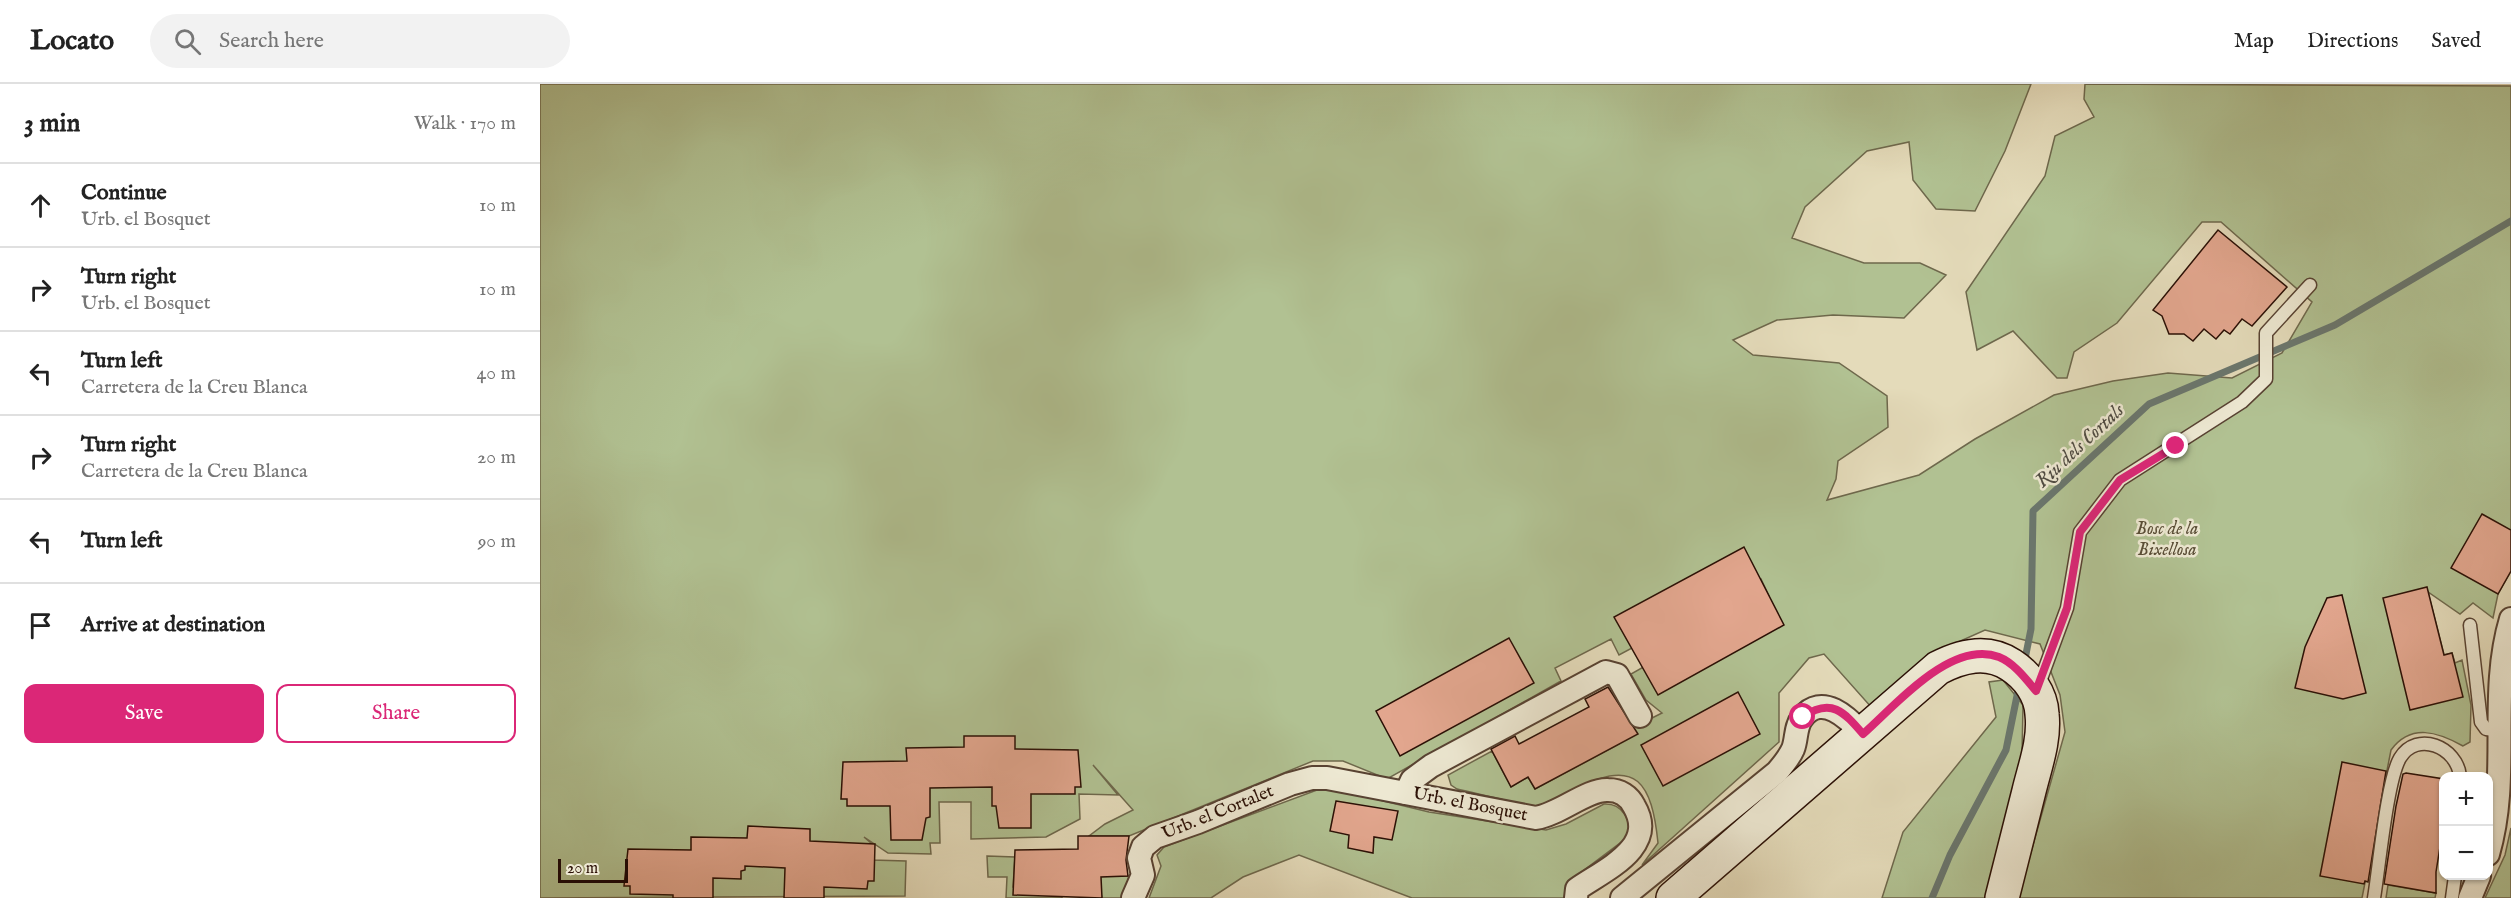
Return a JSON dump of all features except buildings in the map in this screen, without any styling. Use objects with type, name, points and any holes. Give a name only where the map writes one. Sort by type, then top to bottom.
[{"type":"main road","points":[[1673,898],[1938,668],[1957,658],[1986,655],[1998,657],[2013,666],[2036,691],[2042,712],[2042,733],[2002,898]]},
{"type":"street","points":[[2493,840],[2502,814],[2506,766],[2503,674],[2511,619]]},
{"type":"street","points":[[1406,793],[1412,780],[1431,766],[1606,672],[1617,675],[1640,716]]},
{"type":"street","points":[[1622,898],[1777,772],[1794,748],[1798,725],[1803,717],[1820,708],[1833,708],[1846,715],[1863,734]]},
{"type":"street","name":"Urb. el Bosquet","points":[[1312,778],[1327,778],[1536,818],[1550,816],[1603,790],[1622,793],[1632,802],[1638,814],[1642,828],[1640,840],[1626,855],[1577,889],[1576,898]]},
{"type":"street","name":"Urb. el Cortalet","points":[[1133,898],[1143,875],[1139,858],[1143,847],[1155,837],[1290,784],[1312,778]]},
{"type":"street","points":[[2470,898],[2477,880]]},
{"type":"lane","points":[[2036,691],[2067,608],[2080,532],[2120,480],[2241,402],[2266,379],[2266,333],[2310,285]]},
{"type":"lane","points":[[2470,625],[2481,722],[2486,729],[2504,732]]},
{"type":"lane","points":[[2374,898],[2393,781],[2402,754],[2412,747],[2439,746],[2451,753],[2459,766],[2460,772]]},
{"type":"lane","points":[[2452,898],[2454,880]]},
{"type":"green space","name":"Bosc de la Bixellosa","points":[[540,84],[2031,84],[2005,151],[1975,211],[1936,209],[1913,180],[1909,142],[1867,151],[1805,207],[1792,238],[1864,263],[1920,263],[1946,275],[1904,318],[1833,315],[1777,320],[1733,340],[1753,355],[1839,363],[1887,396],[1888,427],[1838,461],[1836,479],[1827,500],[1919,475],[1975,439],[2054,395],[2113,381],[2168,373],[2232,378],[2282,353],[2312,302],[2221,222],[2202,222],[2117,323],[2074,352],[2067,378],[2057,378],[2013,331],[1977,350],[1966,292],[2045,176],[2055,136],[2094,117],[2084,99],[2085,84],[2511,86],[2511,571],[2498,594],[2493,618],[2473,603],[2460,614],[2428,592],[2444,655],[2452,653],[2455,663],[2462,660],[2471,705],[2470,742],[2463,746],[2435,734],[2416,733],[2407,736],[2391,750],[2362,898],[2018,898],[2065,732],[2060,695],[2040,644],[1985,630],[1936,652],[1872,708],[1824,654],[1809,658],[1779,693],[1779,742],[1642,865],[1658,843],[1655,822],[1646,791],[1638,782],[1627,776],[1614,775],[1597,779],[1543,807],[1515,803],[1457,789],[1451,785],[1448,775],[1492,751],[1511,787],[1528,777],[1535,789],[1619,744],[1611,731],[1630,721],[1634,727],[1662,713],[1646,700],[1631,674],[1769,596],[1761,579],[1619,655],[1611,639],[1555,668],[1561,681],[1387,779],[1343,761],[1313,761],[1129,836],[1089,836],[1105,824],[1133,810],[1093,765],[1118,795],[1079,794],[1080,819],[1046,837],[971,839],[971,802],[939,802],[940,843],[930,843],[931,854],[888,853],[864,837],[872,844],[872,860],[906,861],[905,896],[540,898]]},
{"type":"green space","points":[[2003,680],[2023,705],[2022,754],[1988,898],[1882,898],[1903,832],[1996,717],[1989,682]]},
{"type":"green space","points":[[1334,789],[1429,812],[1546,830],[1566,824],[1604,804],[1610,804],[1616,806],[1624,814],[1629,831],[1628,837],[1568,882],[1568,898],[1412,898],[1299,855],[1243,877],[1211,898],[1149,898],[1161,866],[1157,855],[1164,847],[1317,790]]},
{"type":"green space","points":[[2511,828],[2511,898],[2485,898],[2505,855]]},
{"type":"green space","points":[[987,856],[1015,857],[1013,887],[1062,887],[1062,898],[1006,898],[1007,877],[988,877]]},
{"type":"green space","points":[[1097,873],[1109,876],[1129,876],[1124,898],[1102,898]]},
{"type":"green space","points":[[2388,885],[2436,893],[2435,898],[2386,898]]},
{"type":"waterway","name":"Riu dels Cortals","points":[[2024,664],[2031,629],[2033,511],[2149,404],[2335,325],[2511,221]]},
{"type":"waterway","name":"Riu dels Cortals","points":[[1932,898],[1950,855],[2006,750],[2019,686]]},
{"type":"route","points":[[1803,717],[1820,708],[1833,708],[1846,715],[1863,734],[1938,668],[1957,658],[1986,655],[1998,657],[2013,666],[2036,691],[2067,608],[2080,532],[2120,480],[2176,446]]}]
